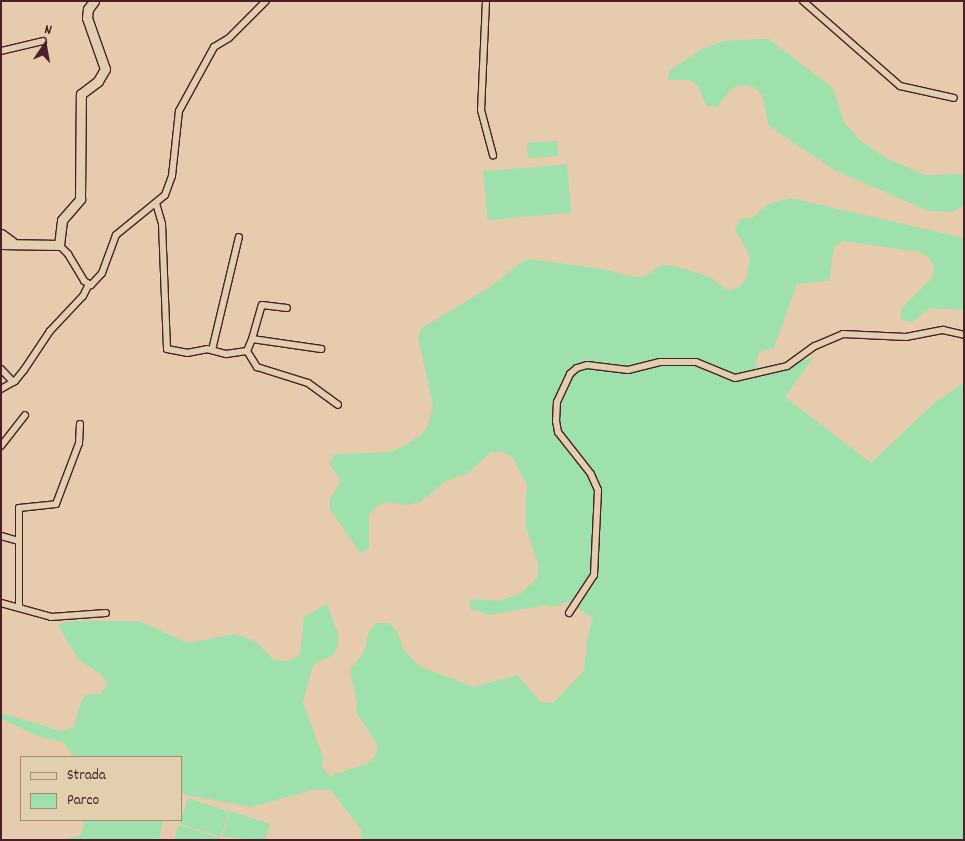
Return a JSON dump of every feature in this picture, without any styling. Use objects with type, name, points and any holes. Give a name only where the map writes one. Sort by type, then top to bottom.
[{"type":"street","points":[[59,245],[62,220],[80,199],[81,94],[98,82],[105,70],[87,18],[88,9],[94,1]]},
{"type":"street","points":[[486,1],[481,110],[493,155]]},
{"type":"street","points":[[803,1],[900,86],[954,98]]},
{"type":"street","points":[[1,389],[13,382],[88,286],[102,273],[116,235],[156,203],[170,184],[179,111],[214,46],[228,38],[264,2]]},
{"type":"street","points":[[1,51],[43,41]]},
{"type":"street","points":[[156,203],[162,224],[167,349],[187,353],[212,350],[226,354],[247,351]]},
{"type":"street","points":[[1,234],[12,242]]},
{"type":"street","points":[[212,350],[239,236]]},
{"type":"street","points":[[1,244],[12,242],[49,247],[59,245]]},
{"type":"street","points":[[59,245],[68,254],[88,286]]},
{"type":"street","points":[[247,351],[262,305],[287,308]]},
{"type":"street","points":[[570,613],[594,575],[598,490],[591,474],[558,432],[556,422],[557,402],[570,374],[577,368],[587,365],[628,370],[660,362],[696,362],[735,378],[787,366],[815,346],[843,334],[906,337],[943,330],[964,335]]},
{"type":"street","points":[[252,339],[321,349]]},
{"type":"street","points":[[247,351],[257,367],[308,383],[338,405]]},
{"type":"street","points":[[1,369],[13,382]]},
{"type":"street","points":[[1,446],[25,415]]},
{"type":"street","points":[[19,606],[19,508],[56,504],[80,443],[80,424]]},
{"type":"street","points":[[1,536],[18,541]]},
{"type":"street","points":[[1,603],[19,606],[52,617],[106,613]]},
{"type":"green space","points":[[769,39],[833,88],[844,122],[859,139],[886,158],[925,175],[964,174],[964,205],[952,212],[929,211],[836,171],[769,126],[762,95],[754,87],[743,85],[732,88],[717,107],[707,106],[698,86],[690,80],[668,80],[670,70],[702,49],[724,41]]},
{"type":"green space","points":[[557,141],[558,156],[528,158],[527,143]]},
{"type":"green space","points":[[567,164],[571,213],[488,220],[483,171]]},
{"type":"green space","points":[[791,198],[964,238],[964,310],[930,308],[912,322],[901,320],[901,309],[932,278],[934,267],[929,257],[919,252],[843,241],[834,247],[829,281],[797,284],[774,348],[759,352],[755,368],[813,358],[785,397],[871,463],[934,403],[964,383],[964,840],[361,840],[361,830],[331,790],[312,790],[251,807],[182,794],[182,756],[73,756],[63,742],[40,737],[1,719],[1,713],[61,731],[74,727],[81,702],[86,694],[100,694],[108,684],[100,674],[78,659],[58,625],[69,621],[139,621],[188,643],[235,634],[255,641],[274,660],[287,661],[300,655],[304,617],[327,604],[338,634],[338,646],[333,655],[313,665],[303,702],[323,757],[322,768],[330,776],[368,763],[376,755],[377,744],[356,712],[357,701],[350,670],[364,652],[369,631],[376,623],[388,623],[396,630],[405,652],[421,667],[474,687],[517,675],[541,702],[553,703],[584,671],[587,639],[593,618],[567,602],[556,607],[545,605],[491,615],[470,609],[471,599],[500,601],[521,593],[537,578],[539,567],[525,524],[527,485],[512,456],[502,452],[491,452],[467,474],[446,481],[420,502],[408,505],[387,502],[377,506],[369,515],[369,548],[360,553],[330,509],[330,499],[341,481],[329,463],[335,454],[392,452],[420,436],[427,428],[433,406],[418,337],[422,328],[492,286],[519,264],[529,259],[602,269],[634,277],[645,276],[663,265],[675,266],[710,277],[729,291],[739,287],[746,279],[750,257],[735,229],[740,219],[752,218],[768,204]]},
{"type":"green space","points":[[188,798],[229,811],[221,837],[180,824]]},
{"type":"green space","points":[[230,811],[270,824],[265,840],[222,837]]},
{"type":"green space","points":[[82,821],[163,821],[159,840],[62,840],[81,835],[84,823]]},
{"type":"green space","points":[[179,825],[220,838],[219,840],[174,840]]}]
